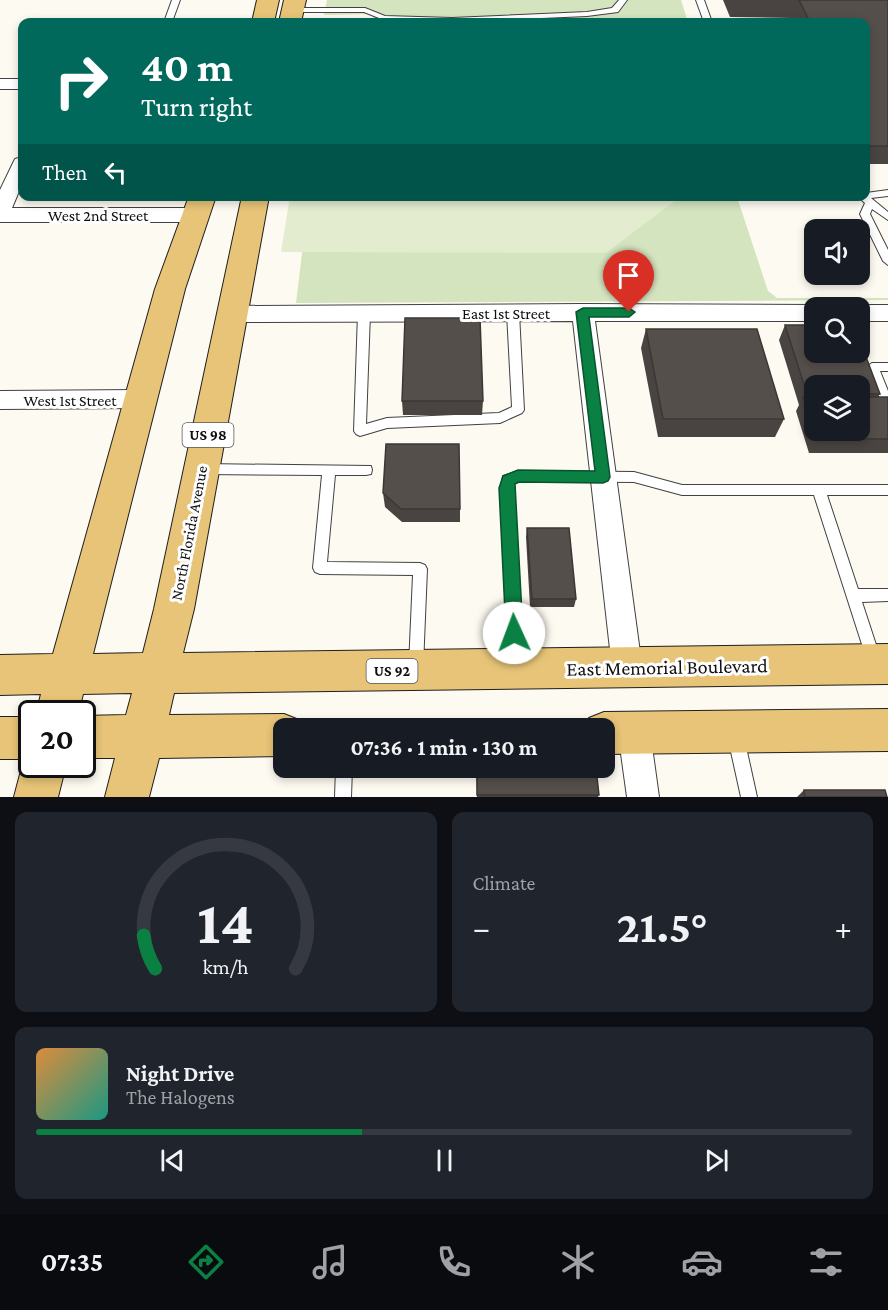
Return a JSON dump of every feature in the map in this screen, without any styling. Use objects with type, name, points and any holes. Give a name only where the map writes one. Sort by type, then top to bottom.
[{"type":"main road","points":[[264,18],[268,0]]},
{"type":"main road","points":[[220,374],[213,328],[241,201]]},
{"type":"main road","name":"North Florida Avenue","points":[[127,797],[174,609],[255,201]]},
{"type":"main road","points":[[60,700],[170,289],[200,206]]},
{"type":"main road","name":"East Memorial Boulevard","points":[[158,673],[882,664]]},
{"type":"main road","name":"US 92","points":[[0,675],[158,673]]},
{"type":"main road","points":[[619,732],[888,730]]},
{"type":"main road","points":[[96,737],[273,735]]},
{"type":"main road","points":[[0,738],[18,738]]},
{"type":"main road","points":[[36,797],[41,778]]},
{"type":"street","points":[[0,84],[18,84]]},
{"type":"street","points":[[0,214],[18,172]]},
{"type":"street","name":"West 2nd Street","points":[[0,214],[200,206]]},
{"type":"street","points":[[583,312],[627,667]]},
{"type":"street","name":"East 1st Street","points":[[233,314],[804,313]]},
{"type":"street","points":[[870,313],[888,313]]},
{"type":"street","name":"West 1st Street","points":[[0,400],[140,399]]},
{"type":"street","points":[[619,732],[643,797]]},
{"type":"lane","points":[[169,18],[176,0]]},
{"type":"lane","points":[[338,9],[340,0]]},
{"type":"lane","points":[[509,18],[587,14],[615,10],[623,0]]},
{"type":"lane","points":[[700,0],[707,18]]},
{"type":"lane","points":[[292,11],[365,10],[384,18]]},
{"type":"lane","points":[[870,197],[888,192]]},
{"type":"lane","points":[[866,201],[865,214],[888,261]]},
{"type":"lane","points":[[869,201],[888,217]]},
{"type":"lane","points":[[364,314],[360,431],[387,423],[500,418],[518,410],[513,313]]},
{"type":"lane","points":[[885,400],[872,367],[888,367]]},
{"type":"lane","points":[[202,469],[366,470]]},
{"type":"lane","points":[[329,470],[320,568],[420,569],[416,670]]},
{"type":"lane","points":[[516,669],[508,480],[518,476],[634,477],[682,490],[888,490]]},
{"type":"lane","points":[[819,490],[853,596],[882,664]]},
{"type":"lane","points":[[853,596],[888,595]]},
{"type":"lane","points":[[735,731],[749,797]]},
{"type":"lane","points":[[343,797],[344,778]]},
{"type":"green space","points":[[327,0],[681,0],[687,18],[373,18],[373,14],[324,15]]},
{"type":"green space","points":[[289,201],[675,201],[606,253],[281,252]]},
{"type":"green space","points":[[308,201],[738,201],[768,291],[777,298],[804,298],[804,300],[296,303]]},
{"type":"green space","points":[[870,298],[888,298],[888,300],[870,300]]},
{"type":"building","points":[[799,0],[888,0],[888,146],[870,146],[870,18],[808,18]]},
{"type":"building","points":[[405,318],[480,318],[483,401],[402,401]]},
{"type":"building","points":[[785,325],[804,325],[804,363],[868,363],[880,394],[870,394],[870,375],[804,375],[804,385]]},
{"type":"building","points":[[646,329],[757,329],[784,419],[663,419]]},
{"type":"building","points":[[870,397],[888,397],[888,439],[870,439]]},
{"type":"building","points":[[386,444],[459,444],[460,509],[401,509],[383,493]]},
{"type":"building","points":[[527,528],[569,528],[576,599],[532,599]]},
{"type":"building","points":[[477,778],[597,778],[599,795],[477,795]]},
{"type":"building","points":[[804,790],[885,790],[887,797],[805,797]]},
{"type":"route","points":[[514,633],[508,480],[518,476],[603,477],[583,312],[629,312]]}]
